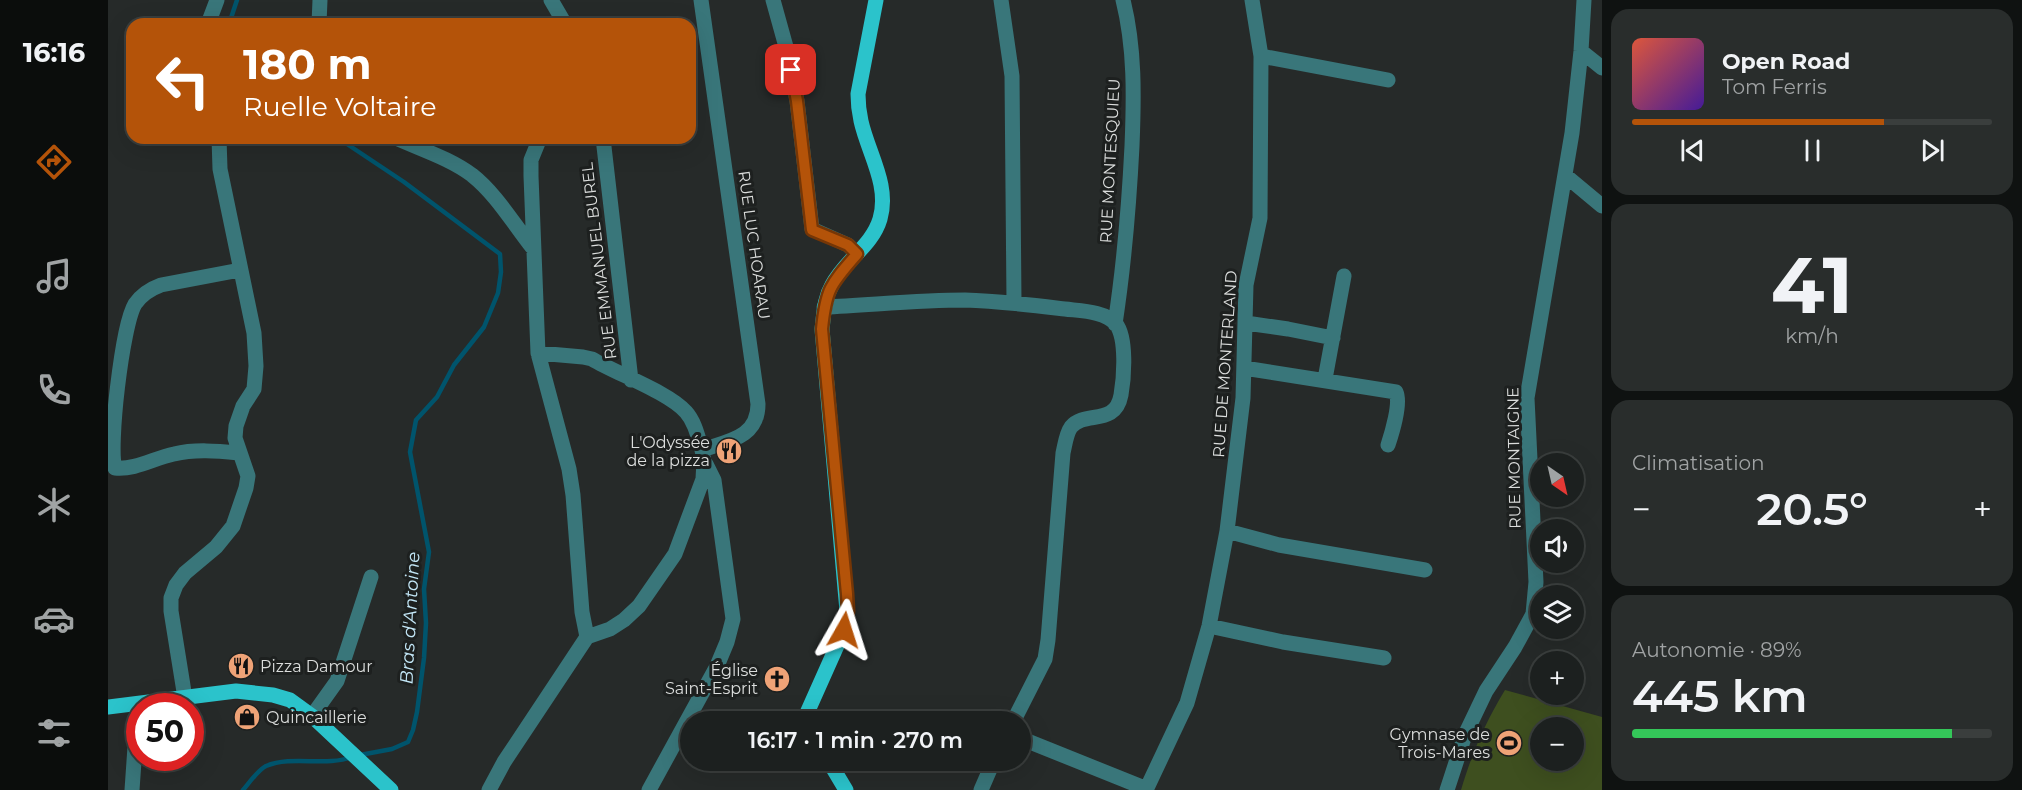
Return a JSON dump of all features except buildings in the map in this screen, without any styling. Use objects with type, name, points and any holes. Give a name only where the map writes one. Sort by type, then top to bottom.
[{"type":"main road","points":[[808,711],[844,630],[848,611],[822,329],[826,298],[833,282],[873,235],[881,217],[883,202],[881,185],[861,123],[858,94],[876,0]]},
{"type":"main road","points":[[204,696],[253,692],[290,700],[312,716],[391,790]]},
{"type":"main road","points":[[108,707],[126,705]]},
{"type":"main road","points":[[835,771],[846,790]]},
{"type":"street","points":[[210,18],[217,0]]},
{"type":"street","points":[[319,18],[320,0]]},
{"type":"street","points":[[551,0],[561,18]]},
{"type":"street","name":"RUE LUC HOARAU","points":[[700,0],[758,413],[754,424],[742,435],[703,456]]},
{"type":"street","points":[[773,0],[788,54],[797,101],[812,230],[848,245],[857,254]]},
{"type":"street","points":[[1000,0],[1012,76],[1014,302]]},
{"type":"street","name":"RUE MONTESQUIEU","points":[[1115,324],[1130,187],[1133,116],[1133,61],[1124,0]]},
{"type":"street","name":"RUE DE MONTERLAND","points":[[1147,789],[1187,703],[1209,626],[1227,531],[1243,398],[1246,285],[1260,218],[1261,56],[1252,0]]},
{"type":"street","name":"RUE MONTAIGNE","points":[[1447,790],[1464,735],[1486,691],[1515,647],[1533,614],[1536,582],[1527,398],[1566,176],[1581,51],[1584,0]]},
{"type":"street","points":[[1581,51],[1602,68]]},
{"type":"street","points":[[1261,56],[1388,80]]},
{"type":"street","points":[[184,693],[171,598],[176,585],[185,573],[216,547],[233,526],[248,476],[235,438],[236,426],[243,406],[254,389],[256,366],[254,333],[220,169],[219,144]]},
{"type":"street","points":[[410,144],[453,163],[472,176],[491,193],[532,247]]},
{"type":"street","points":[[538,144],[531,160],[532,247],[538,353],[569,469],[582,612],[587,637]]},
{"type":"street","name":"RUE EMMANUEL BUREL","points":[[604,144],[631,380]]},
{"type":"street","points":[[1566,176],[1602,206]]},
{"type":"street","points":[[239,453],[198,450],[174,454],[131,468],[115,468],[110,462],[114,395],[120,352],[136,304],[151,289],[161,285],[240,270]]},
{"type":"street","points":[[1324,379],[1344,276]]},
{"type":"street","points":[[824,307],[963,300],[1014,302],[1096,314],[1115,324],[1121,332],[1124,343],[1121,396],[1118,404],[1107,415],[1075,424],[1070,429],[1066,440],[1045,659],[1019,711]]},
{"type":"street","points":[[1246,323],[1333,338]]},
{"type":"street","points":[[538,353],[583,357],[668,398],[684,410],[691,419],[703,456],[714,480],[734,619],[717,666],[648,790]]},
{"type":"street","points":[[1244,368],[1396,392],[1398,399],[1388,445]]},
{"type":"street","points":[[489,790],[504,762],[587,637],[610,629],[624,620],[639,606],[658,580],[680,544],[703,479],[703,456]]},
{"type":"street","points":[[1227,531],[1279,545],[1425,570]]},
{"type":"street","points":[[312,716],[337,681],[371,578]]},
{"type":"street","points":[[1209,626],[1283,642],[1384,658]]},
{"type":"street","points":[[1031,742],[1147,789]]},
{"type":"street","points":[[132,790],[133,771]]},
{"type":"street","points":[[981,790],[989,771]]},
{"type":"green space","name":"Gymnase de Trois-Mares","points":[[1505,690],[1530,697],[1530,705],[1559,705],[1602,717],[1602,790],[1461,790],[1485,726]]},
{"type":"waterway","name":"Bras d'Antoine","points":[[231,18],[237,0]]},
{"type":"waterway","name":"Bras d'Antoine","points":[[347,144],[404,182],[500,254],[501,272],[498,293],[484,327],[454,365],[437,397],[416,420],[410,452],[429,552],[424,589],[426,623],[424,658],[413,730],[408,742],[392,749],[360,755]]},
{"type":"waterway","name":"Bras d'Antoine","points":[[243,790],[266,766],[287,761],[331,761],[352,757]]},
{"type":"place","name":"L'Odyssée de la pizza","points":[[729,451]]},
{"type":"place","name":"Pizza Damour","points":[[241,666]]},
{"type":"place","name":"Église Saint-Esprit","points":[[777,679]]},
{"type":"place","name":"Quincaillerie","points":[[247,717]]},
{"type":"place","name":"Gymnase de Trois-Mares","points":[[1509,743]]},
{"type":"route","points":[[791,70],[797,101],[812,230],[848,245],[857,254],[833,282],[826,298],[822,329],[847,594],[848,611],[844,630]]}]
